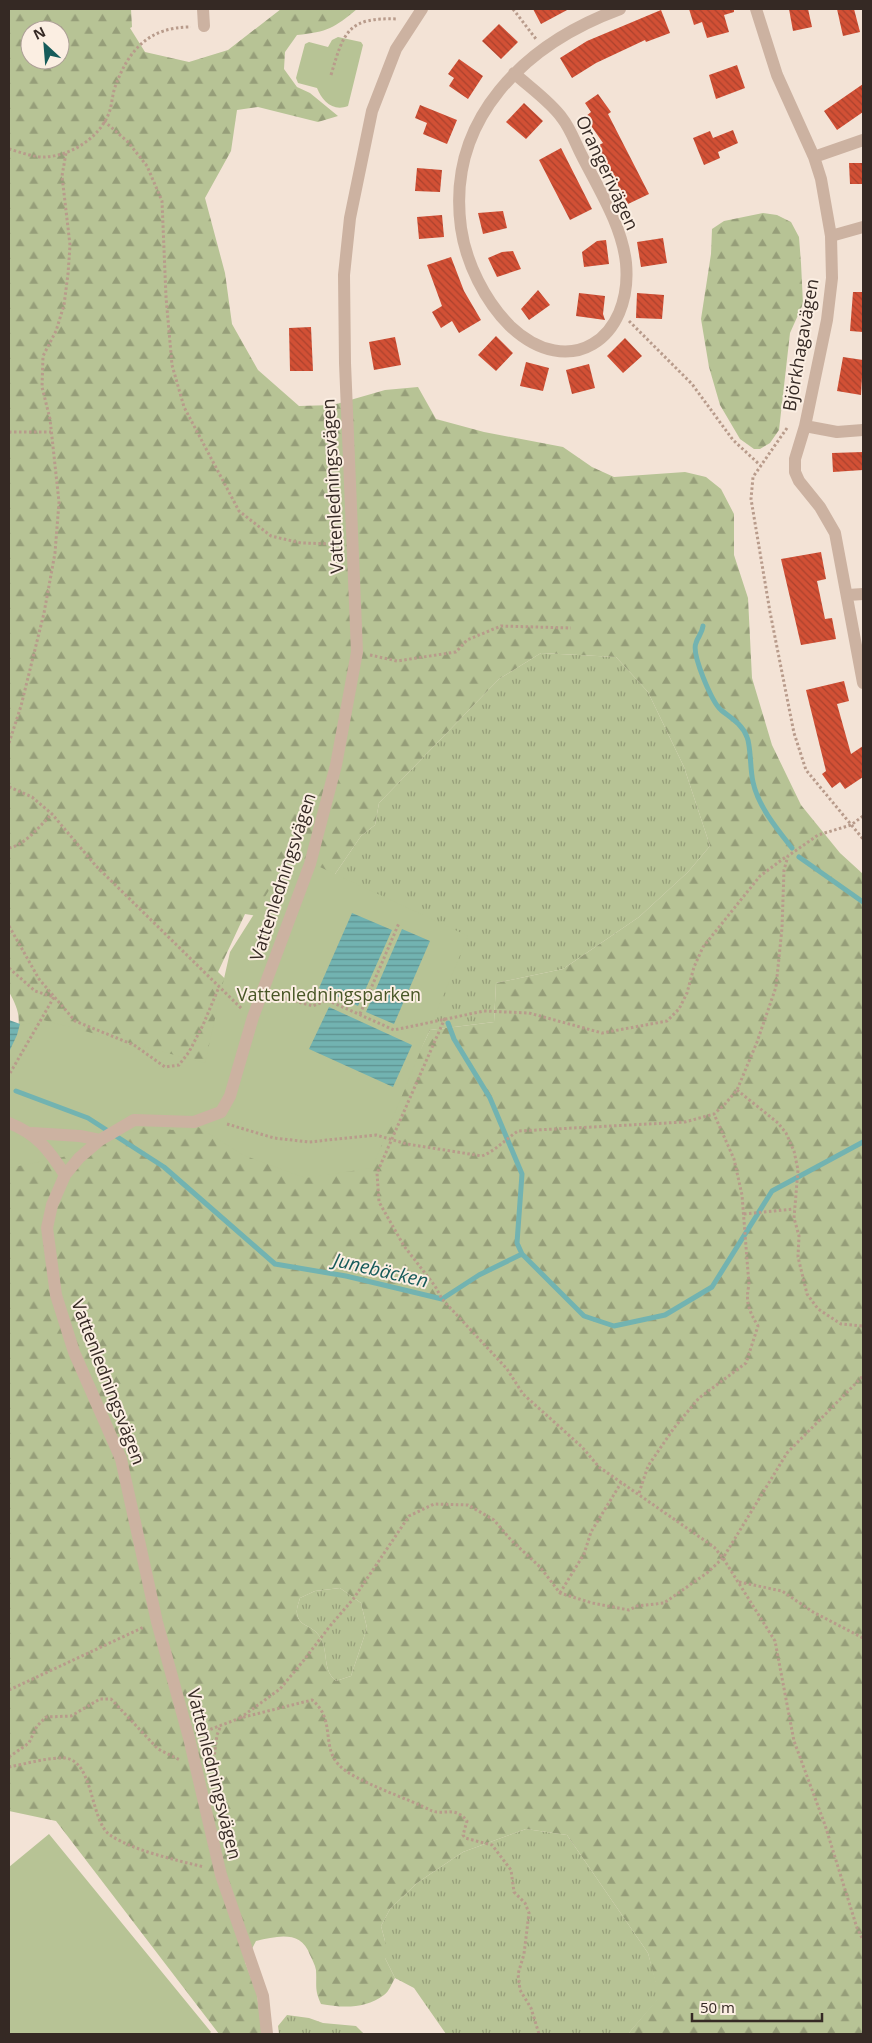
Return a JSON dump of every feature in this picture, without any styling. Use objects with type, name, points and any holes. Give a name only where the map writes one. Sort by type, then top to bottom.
[{"type":"street","points":[[204,9],[204,26]]},
{"type":"street","name":"Vattenledningsvägen","points":[[266,2034],[263,1996],[242,1941],[220,1870],[189,1738],[157,1622],[121,1459],[74,1352],[56,1295],[48,1228],[52,1205],[65,1175],[100,1140],[124,1124],[134,1120],[174,1123],[194,1122],[210,1118],[221,1112],[230,1096],[253,1017],[264,993],[312,856],[336,766],[358,652],[344,363],[344,275],[350,218],[372,111],[390,62],[422,9]]},
{"type":"street","name":"Orangerivägen","points":[[514,73],[562,117],[620,236],[626,264],[625,300],[616,321],[602,339],[582,349],[564,352],[545,349],[510,325],[491,301],[473,269],[466,251],[460,219],[459,189],[464,160],[474,131],[491,100],[514,73],[542,48],[569,31],[620,9]]},
{"type":"street","name":"Björkhagavägen","points":[[756,9],[777,75],[814,158],[821,179],[831,236],[832,278],[827,320],[805,426],[795,459],[795,472],[799,481],[820,507],[835,533],[848,595],[855,650],[863,683]]},
{"type":"street","points":[[814,158],[863,140]]},
{"type":"street","points":[[831,236],[863,226]]},
{"type":"street","points":[[805,426],[837,432],[863,430]]},
{"type":"street","points":[[848,595],[863,594]]},
{"type":"street","points":[[9,1123],[32,1133],[80,1136],[100,1140]]},
{"type":"street","points":[[32,1133],[52,1155],[65,1175]]},
{"type":"path","points":[[513,9],[542,48]]},
{"type":"path","points":[[331,75],[341,42],[352,28],[372,20],[413,22]]},
{"type":"path","points":[[9,149],[44,157],[66,153],[92,138],[108,114],[114,88],[127,60],[146,38],[172,27],[204,26]]},
{"type":"path","points":[[104,121],[128,142],[147,166],[162,201],[166,297],[172,365],[184,407],[239,511],[271,536],[301,543],[353,544]]},
{"type":"path","points":[[9,743],[22,706],[44,614],[54,553],[59,502],[51,432],[42,387],[43,356],[56,331],[64,305],[68,274],[70,245],[62,176],[66,153]]},
{"type":"path","points":[[620,312],[692,384],[733,440],[760,465]]},
{"type":"path","points":[[790,423],[752,477],[751,499],[794,733],[806,770],[863,839]]},
{"type":"path","points":[[9,432],[51,432]]},
{"type":"path","points":[[358,652],[397,661],[456,652],[468,640],[501,626],[571,628]]},
{"type":"path","points":[[9,787],[32,797],[52,814],[96,866],[219,987],[253,1017]]},
{"type":"path","points":[[9,848],[16,847],[33,834],[52,814]]},
{"type":"path","points":[[264,993],[313,1006],[327,1000],[394,1030],[484,1010],[529,1013],[602,1033],[667,1021],[679,1008],[688,993],[694,967],[703,948],[760,876],[818,835],[851,825],[863,816]]},
{"type":"path","points":[[210,1118],[274,1138],[309,1142],[376,1136],[482,1156],[492,1152],[501,1142],[518,1131],[685,1122],[714,1114],[737,1090],[757,1042],[776,987],[782,928],[784,870],[788,856]]},
{"type":"path","points":[[360,1014],[399,923]]},
{"type":"path","points":[[9,926],[39,979],[75,1021],[134,1046],[165,1067],[179,1065],[189,1052],[219,987]]},
{"type":"path","points":[[9,968],[35,991],[54,997]]},
{"type":"path","points":[[9,1074],[54,997]]},
{"type":"path","points":[[445,1018],[377,1173],[379,1202],[404,1246],[435,1286],[442,1299],[507,1369],[523,1394],[582,1447],[599,1467],[639,1494],[665,1515],[714,1547],[723,1558],[775,1641],[794,1741],[825,1825],[857,1928],[863,1940]]},
{"type":"path","points":[[737,1090],[786,1133],[794,1151],[798,1170],[794,1218],[799,1236],[798,1257],[807,1294],[818,1309],[842,1324],[863,1326]]},
{"type":"path","points":[[639,1494],[648,1466],[674,1428],[699,1398],[746,1363],[758,1326],[749,1311],[746,1299],[749,1285],[746,1227],[734,1160],[714,1114]]},
{"type":"path","points":[[744,1214],[794,1210]]},
{"type":"path","points":[[240,1718],[280,1689],[354,1598],[409,1516],[434,1504],[468,1504],[494,1520],[511,1540],[540,1567],[560,1593],[592,1603],[628,1610],[637,1606],[664,1603],[700,1579],[723,1558],[787,1453],[863,1376]]},
{"type":"path","points":[[560,1593],[584,1554],[591,1532],[621,1483]]},
{"type":"path","points":[[738,1582],[782,1591],[813,1612],[863,1638]]},
{"type":"path","points":[[9,1690],[157,1622]]},
{"type":"path","points":[[9,1758],[29,1743],[37,1726],[46,1717],[71,1716],[100,1699],[111,1699],[158,1749],[195,1767],[205,1768],[213,1765],[217,1735],[221,1725]]},
{"type":"path","points":[[189,1738],[240,1718],[312,1700],[322,1708],[333,1755],[339,1765],[357,1777],[432,1811],[438,1813],[453,1811],[463,1816],[467,1821],[463,1835],[465,1838],[492,1845],[511,1870],[514,1892],[524,1903],[529,1913],[524,1954],[518,1974],[520,1990],[531,2008],[539,2034]]},
{"type":"path","points":[[9,1767],[68,1758],[82,1770],[100,1822],[109,1834],[158,1856],[220,1870]]},
{"type":"green space","points":[[9,9],[131,9],[132,27],[130,28],[145,52],[189,62],[228,50],[281,9],[357,9],[330,28],[297,35],[285,52],[284,69],[297,87],[310,93],[338,116],[318,122],[258,107],[237,110],[231,151],[205,198],[225,273],[232,324],[258,370],[299,406],[333,405],[385,390],[418,387],[436,419],[484,432],[563,447],[592,467],[614,477],[685,472],[706,477],[721,489],[734,514],[734,555],[748,598],[752,678],[772,745],[801,805],[840,853],[863,874],[863,2034],[628,2034],[659,1997],[648,1953],[567,1835],[526,1829],[463,1852],[417,1883],[390,1909],[381,1926],[385,1941],[385,1958],[395,1978],[386,1994],[377,2000],[362,2005],[337,2006],[321,2004],[317,1991],[315,1966],[306,1947],[301,1942],[295,1938],[288,1937],[256,1941],[245,1962],[257,1994],[262,2034],[219,2034],[56,1821],[9,1811],[9,1052],[16,1036],[19,1022],[14,1000],[9,992]],"holes":[[[541,653],[616,657],[648,692],[684,767],[710,846],[688,872],[639,917],[563,969],[496,983],[494,1022],[430,1030],[388,1117],[331,880],[361,836],[375,825],[379,803],[499,679]],[[245,914],[270,918],[244,997],[218,972]],[[340,1588],[361,1603],[367,1628],[351,1676],[336,1681],[328,1670],[321,1638],[299,1620],[297,1610],[300,1598],[315,1591]]]},
{"type":"green space","points":[[338,37],[361,42],[363,45],[348,106],[338,108],[325,101],[317,88],[298,83],[296,78],[305,44],[309,42],[328,47],[332,40]]},
{"type":"green space","points":[[763,213],[777,215],[791,222],[799,237],[803,304],[790,333],[779,430],[770,443],[760,449],[754,449],[740,439],[720,405],[709,367],[701,319],[711,254],[712,229],[724,221]]},
{"type":"green space","points":[[541,653],[616,657],[648,692],[684,767],[710,846],[688,872],[639,917],[563,969],[496,983],[494,1022],[430,1030],[388,1117],[331,880],[361,836],[375,825],[379,803],[499,679]]},
{"type":"green space","name":"Vattenledningsparken","points":[[292,854],[468,936],[372,1168],[305,1178],[243,1155],[195,1125],[172,1130],[148,1125],[63,1157],[9,1168],[9,1028],[43,1020],[205,1063],[230,952]]},
{"type":"green space","points":[[340,1588],[361,1603],[367,1628],[351,1676],[336,1681],[328,1670],[321,1638],[299,1620],[297,1608],[300,1598],[315,1591]]},
{"type":"green space","points":[[526,1829],[567,1835],[648,1953],[660,1997],[628,2034],[446,2034],[414,1988],[395,1978],[385,1958],[385,1941],[381,1926],[390,1909],[417,1883],[463,1852]]},
{"type":"green space","points":[[49,1834],[211,2032],[209,2034],[9,2034],[9,1867]]},
{"type":"green space","points":[[287,2015],[309,2018],[323,2023],[356,2026],[364,2034],[279,2034],[278,2026]]},
{"type":"water","points":[[352,913],[392,930],[358,1006],[319,988]]},
{"type":"water","points":[[402,929],[430,941],[394,1024],[366,1012]]},
{"type":"water","points":[[329,1007],[412,1045],[393,1087],[309,1049]]},
{"type":"water","points":[[9,1020],[20,1024],[9,1052]]},
{"type":"building","points":[[533,9],[569,9],[541,24]]},
{"type":"building","points":[[689,9],[734,9],[734,12],[724,15],[729,32],[707,38],[702,22],[694,25]]},
{"type":"building","points":[[789,9],[808,9],[812,27],[793,31]]},
{"type":"building","points":[[837,9],[854,9],[860,32],[843,36]]},
{"type":"building","points":[[661,10],[670,33],[646,42],[645,40],[596,63],[572,78],[560,58],[587,41]]},
{"type":"building","points":[[499,24],[518,42],[501,59],[482,41]]},
{"type":"building","points":[[459,59],[483,76],[468,99],[449,86],[454,78],[448,74]]},
{"type":"building","points":[[737,65],[745,88],[716,99],[709,75]]},
{"type":"building","points":[[863,84],[863,112],[837,130],[824,111]]},
{"type":"building","points":[[598,94],[611,112],[608,114],[649,194],[628,204],[597,146],[603,143],[585,117],[591,112],[585,103]]},
{"type":"building","points":[[524,103],[543,121],[526,139],[506,122]]},
{"type":"building","points":[[420,105],[457,120],[447,144],[423,134],[427,123],[415,118]]},
{"type":"building","points":[[733,130],[738,143],[718,152],[720,158],[704,165],[693,138],[710,131],[713,138]]},
{"type":"building","points":[[561,148],[592,209],[570,220],[539,160]]},
{"type":"building","points":[[849,163],[863,163],[863,184],[850,184]]},
{"type":"building","points":[[417,168],[442,170],[440,192],[415,191]]},
{"type":"building","points":[[503,211],[507,228],[483,234],[478,213]]},
{"type":"building","points":[[442,215],[444,237],[419,239],[417,217]]},
{"type":"building","points":[[663,238],[667,263],[641,267],[637,242]]},
{"type":"building","points":[[606,240],[609,264],[584,267],[582,252],[597,241]]},
{"type":"building","points":[[513,251],[521,269],[497,277],[488,258],[502,252]]},
{"type":"building","points":[[451,257],[464,291],[481,320],[459,333],[452,321],[441,328],[432,312],[442,306],[427,265]]},
{"type":"building","points":[[538,290],[550,305],[529,320],[521,309]]},
{"type":"building","points":[[853,292],[863,292],[863,332],[850,331]]},
{"type":"building","points":[[579,293],[605,296],[603,314],[605,320],[576,316]]},
{"type":"building","points":[[637,293],[664,295],[662,319],[636,318]]},
{"type":"building","points":[[311,327],[313,371],[290,371],[289,328]]},
{"type":"building","points":[[496,336],[513,353],[496,371],[478,355]]},
{"type":"building","points":[[395,337],[401,365],[374,370],[369,342]]},
{"type":"building","points":[[625,338],[642,356],[623,373],[607,356]]},
{"type":"building","points":[[843,357],[863,360],[861,395],[837,391]]},
{"type":"building","points":[[526,362],[549,368],[543,391],[520,386]]},
{"type":"building","points":[[589,364],[595,388],[572,394],[566,370]]},
{"type":"building","points":[[863,452],[863,470],[833,472],[832,453]]},
{"type":"building","points":[[821,552],[826,579],[817,581],[825,619],[832,618],[836,639],[801,645],[781,559]]},
{"type":"building","points":[[844,681],[849,701],[837,704],[851,754],[863,746],[863,777],[845,789],[840,782],[832,788],[822,774],[826,771],[806,690]]},
{"type":"waterway","points":[[703,626],[695,649],[703,678],[717,705],[745,732],[750,752],[755,791],[769,817],[792,848]]},
{"type":"waterway","points":[[799,857],[863,902]]},
{"type":"waterway","points":[[448,1023],[454,1039],[490,1098],[522,1174],[517,1243],[522,1254]]},
{"type":"waterway","name":"Junebäcken","points":[[16,1091],[88,1118],[164,1167],[275,1264],[346,1276],[442,1299],[479,1275],[522,1254],[584,1316],[614,1326],[665,1315],[712,1287],[772,1191],[863,1142]]}]
